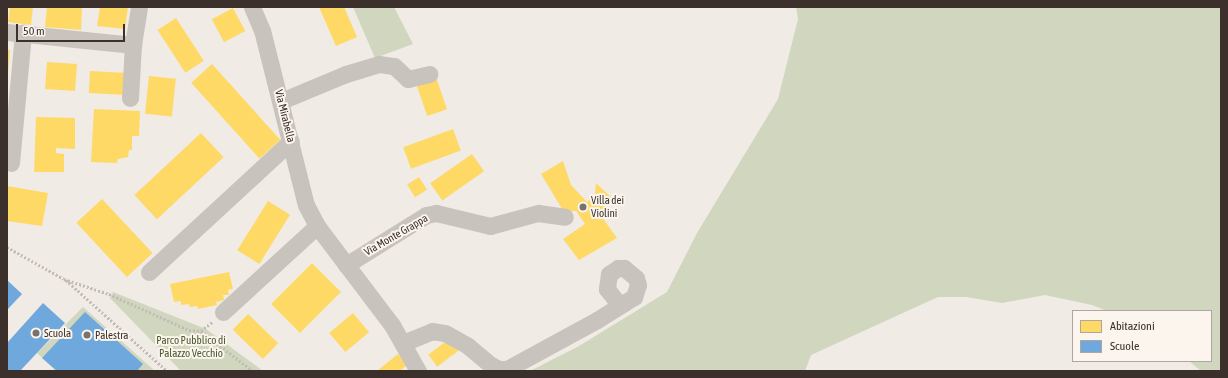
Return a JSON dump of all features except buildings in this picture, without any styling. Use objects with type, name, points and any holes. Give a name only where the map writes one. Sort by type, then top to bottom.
[{"type":"street","points":[[130,98],[133,45],[139,7]]},
{"type":"street","name":"Via Mirabella","points":[[252,7],[262,30],[306,205],[317,226],[403,343],[418,371]]},
{"type":"street","points":[[11,163],[15,33],[133,45]]},
{"type":"street","points":[[281,101],[346,74],[379,64],[394,66],[408,79],[429,74]]},
{"type":"street","points":[[149,272],[291,141]]},
{"type":"street","name":"Via Monte Grappa","points":[[346,265],[426,215],[436,212],[490,226],[538,213],[565,217]]},
{"type":"street","points":[[223,312],[317,226]]},
{"type":"street","points":[[403,343],[432,331],[445,333],[468,346],[495,367],[507,369],[624,303]]},
{"type":"path","points":[[7,247],[64,279],[109,294],[189,330],[202,331],[253,371]]},
{"type":"path","points":[[64,279],[167,371]]},
{"type":"green space","points":[[353,7],[394,7],[413,44],[375,58]]},
{"type":"green space","points":[[796,7],[1221,7],[1221,371],[1201,371],[1190,362],[1212,362],[1212,310],[1104,310],[1092,305],[1045,295],[1002,303],[966,297],[938,297],[811,355],[805,371],[530,371],[579,346],[667,292],[697,233],[778,99],[798,19]]},
{"type":"green space","name":"Parco Pubblico di Palazzo Vecchio","points":[[113,292],[206,329],[263,371],[181,371],[110,298]]},
{"type":"green space","name":"Palestra","points":[[83,307],[155,371],[56,371],[37,353]]},
{"type":"place","name":"Villa dei Violini","points":[[583,207]]},
{"type":"place","name":"Scuola","points":[[36,333]]},
{"type":"place","name":"Palestra","points":[[87,335]]}]
